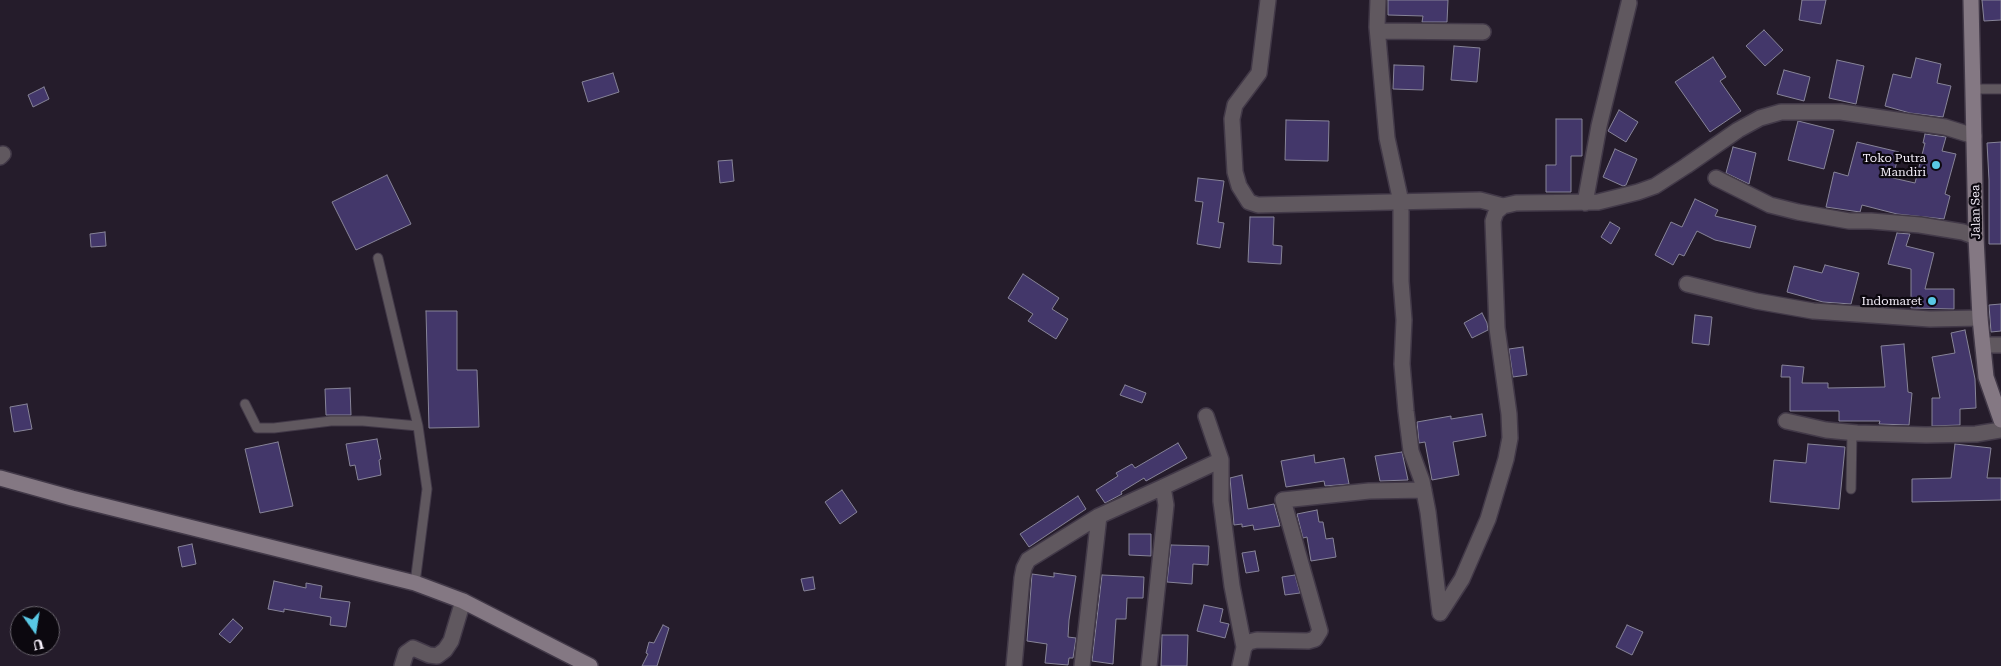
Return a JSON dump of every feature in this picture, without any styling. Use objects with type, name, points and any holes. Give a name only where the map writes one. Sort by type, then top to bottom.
[{"type":"street","points":[[1268,0],[1259,73],[1235,105],[1233,111],[1235,172],[1244,196],[1249,202],[1258,205],[1480,200],[1503,206]]},
{"type":"street","points":[[1378,0],[1378,32],[1387,138],[1401,202],[1404,320],[1402,364],[1405,401],[1411,451],[1424,490],[1428,512],[1440,612],[1462,579],[1488,519],[1498,488],[1510,438],[1509,414],[1498,346],[1493,221],[1496,212],[1503,206],[1516,203],[1585,203],[1619,198],[1655,186],[1738,130],[1760,118],[1781,112],[1841,112],[1945,127],[1974,136]]},
{"type":"street","name":"Jalan Sea","points":[[1971,0],[1976,237],[1980,318],[1986,377],[2001,420]]},
{"type":"street","points":[[1585,203],[1599,126],[1629,3]]},
{"type":"street","points":[[1378,32],[1483,32]]},
{"type":"street","points":[[1716,178],[1770,205],[1798,212],[1849,221],[1920,225],[1963,232],[1976,237]]},
{"type":"street","points":[[1687,284],[1756,301],[1813,311],[1930,319],[1980,318]]},
{"type":"street","points":[[1983,345],[2001,345]]},
{"type":"street","points":[[1206,416],[1221,460],[1221,501],[1232,586],[1244,647],[1240,666]]},
{"type":"street","points":[[1786,421],[1852,432],[1926,435],[1976,434],[2001,430]]},
{"type":"street","points":[[1014,666],[1022,578],[1028,560],[1099,516],[1221,460]]},
{"type":"street","points":[[0,478],[72,498],[416,583],[463,601],[590,666]]},
{"type":"street","points":[[1149,666],[1166,505],[1163,487]]},
{"type":"street","points":[[1244,647],[1249,642],[1257,640],[1315,639],[1320,631],[1283,500],[1369,491],[1424,490]]},
{"type":"street","points":[[1082,666],[1099,516]]},
{"type":"street","points":[[402,666],[406,653],[413,648],[429,655],[437,656],[445,650],[451,640],[463,601]]},
{"type":"lane","points":[[1973,89],[2001,89]]},
{"type":"lane","points":[[378,258],[418,426],[427,489],[416,583]]},
{"type":"lane","points":[[245,404],[257,428],[339,421],[363,421],[418,426]]},
{"type":"lane","points":[[1851,489],[1852,432]]},
{"type":"building","points":[[1388,0],[1448,0],[1447,22],[1422,22],[1423,16],[1388,15]]},
{"type":"building","points":[[1802,0],[1826,0],[1821,24],[1799,20]]},
{"type":"building","points":[[1982,0],[2001,0],[2001,20],[1984,21]]},
{"type":"building","points":[[1764,30],[1783,50],[1765,66],[1746,46]]},
{"type":"building","points":[[1454,46],[1480,48],[1477,82],[1451,80]]},
{"type":"building","points":[[1713,57],[1726,77],[1720,81],[1741,111],[1710,132],[1675,82]]},
{"type":"building","points":[[1916,58],[1941,64],[1937,83],[1951,86],[1943,117],[1910,113],[1885,106],[1893,74],[1911,78]]},
{"type":"building","points":[[1837,60],[1864,66],[1856,104],[1829,98]]},
{"type":"building","points":[[1394,65],[1424,66],[1423,90],[1393,89]]},
{"type":"building","points":[[1784,70],[1810,77],[1804,101],[1777,94]]},
{"type":"building","points":[[613,73],[619,92],[588,102],[582,82]]},
{"type":"building","points":[[44,87],[49,99],[33,107],[28,95]]},
{"type":"building","points":[[1619,110],[1638,122],[1626,142],[1608,131]]},
{"type":"building","points":[[1556,119],[1582,119],[1582,156],[1571,156],[1571,192],[1546,192],[1546,165],[1556,165]]},
{"type":"building","points":[[1286,120],[1329,121],[1328,161],[1285,160]]},
{"type":"building","points":[[1798,121],[1834,130],[1824,169],[1788,160]]},
{"type":"building","points":[[1925,134],[1946,137],[1942,151],[1956,154],[1945,194],[1950,196],[1944,219],[1897,214],[1862,205],[1860,212],[1826,207],[1834,172],[1848,176],[1857,142],[1899,152],[1893,178],[1915,183],[1925,143],[1923,143]]},
{"type":"building","points":[[2001,142],[2001,244],[1989,244],[1987,143]]},
{"type":"building","points":[[1733,147],[1756,153],[1749,184],[1726,173]]},
{"type":"building","points":[[1615,149],[1637,159],[1626,185],[1623,186],[1603,177]]},
{"type":"building","points":[[732,160],[734,181],[720,183],[718,161]]},
{"type":"building","points":[[387,175],[411,224],[356,250],[332,202]]},
{"type":"building","points":[[1198,178],[1224,181],[1218,222],[1224,223],[1220,248],[1197,244],[1203,202],[1195,201]]},
{"type":"building","points":[[1695,199],[1718,210],[1715,216],[1756,226],[1750,248],[1715,240],[1697,231],[1684,256],[1679,254],[1673,265],[1655,255],[1671,222],[1682,227]]},
{"type":"building","points":[[1250,217],[1274,217],[1273,245],[1282,246],[1281,264],[1248,262]]},
{"type":"building","points":[[1610,222],[1620,228],[1611,244],[1601,237]]},
{"type":"building","points":[[105,232],[106,246],[91,247],[90,234]]},
{"type":"building","points":[[1897,233],[1910,234],[1906,246],[1934,253],[1925,289],[1954,289],[1954,309],[1911,308],[1911,269],[1888,264]]},
{"type":"building","points":[[1825,265],[1859,273],[1851,304],[1823,302],[1787,292],[1794,266],[1822,273]]},
{"type":"building","points":[[1023,274],[1059,298],[1052,309],[1068,319],[1056,339],[1028,321],[1033,314],[1008,298]]},
{"type":"building","points":[[2001,304],[2001,331],[1991,332],[1989,305]]},
{"type":"building","points":[[426,311],[457,311],[457,370],[477,370],[479,427],[429,428]]},
{"type":"building","points":[[1482,313],[1488,330],[1472,338],[1464,323]]},
{"type":"building","points":[[1695,315],[1712,317],[1709,345],[1692,343]]},
{"type":"building","points":[[1965,330],[1975,379],[1976,408],[1960,409],[1960,425],[1932,426],[1932,398],[1940,398],[1932,357],[1955,353],[1951,333]]},
{"type":"building","points":[[1904,344],[1908,392],[1912,393],[1909,425],[1879,424],[1880,421],[1839,421],[1839,411],[1790,411],[1790,377],[1781,377],[1782,365],[1804,367],[1802,383],[1828,383],[1828,388],[1885,387],[1881,346]]},
{"type":"building","points":[[1523,347],[1527,375],[1513,377],[1509,349]]},
{"type":"building","points":[[1125,385],[1146,393],[1142,403],[1120,395]]},
{"type":"building","points":[[350,388],[351,415],[326,415],[325,389]]},
{"type":"building","points":[[27,404],[32,429],[14,432],[10,407]]},
{"type":"building","points":[[1482,414],[1486,436],[1453,442],[1459,475],[1432,480],[1425,442],[1419,443],[1417,422],[1451,416],[1451,419]]},
{"type":"building","points":[[377,439],[381,459],[379,460],[381,475],[358,480],[355,465],[350,466],[346,444]]},
{"type":"building","points":[[278,442],[293,506],[260,513],[245,449]]},
{"type":"building","points":[[1178,443],[1187,458],[1146,481],[1144,478],[1121,492],[1122,494],[1105,503],[1096,490],[1118,476],[1116,473],[1132,464],[1135,468]]},
{"type":"building","points":[[1808,444],[1845,447],[1839,509],[1770,502],[1774,460],[1806,463]]},
{"type":"building","points":[[1955,444],[1991,448],[1987,478],[2001,478],[2001,500],[1912,502],[1912,479],[1951,478]]},
{"type":"building","points":[[1402,452],[1408,480],[1380,481],[1375,456]]},
{"type":"building","points":[[1314,455],[1315,463],[1344,458],[1349,484],[1325,486],[1324,481],[1286,487],[1281,461]]},
{"type":"building","points":[[1242,475],[1248,509],[1274,504],[1280,526],[1254,530],[1253,525],[1242,527],[1242,524],[1234,525],[1230,478]]},
{"type":"building","points":[[842,490],[857,512],[840,524],[825,502]]},
{"type":"building","points":[[1078,496],[1086,509],[1029,547],[1020,534]]},
{"type":"building","points":[[1317,510],[1319,522],[1323,522],[1326,539],[1333,538],[1336,557],[1311,561],[1307,537],[1303,538],[1297,514]]},
{"type":"building","points":[[1129,534],[1151,534],[1151,556],[1129,555]]},
{"type":"building","points":[[192,544],[196,564],[182,567],[178,547]]},
{"type":"building","points":[[1171,545],[1209,546],[1208,565],[1193,564],[1192,584],[1167,582]]},
{"type":"building","points":[[1255,551],[1259,571],[1246,573],[1242,553]]},
{"type":"building","points":[[1054,573],[1076,576],[1068,637],[1076,638],[1073,658],[1069,658],[1068,665],[1045,663],[1047,644],[1027,641],[1032,574],[1054,577]]},
{"type":"building","points":[[1102,575],[1144,577],[1143,598],[1127,598],[1126,619],[1116,619],[1113,664],[1092,661]]},
{"type":"building","points":[[1295,575],[1300,593],[1285,595],[1282,577]]},
{"type":"building","points":[[813,577],[815,589],[804,591],[801,579]]},
{"type":"building","points":[[274,581],[306,588],[306,583],[322,586],[320,598],[350,602],[346,627],[330,625],[331,617],[284,609],[284,612],[268,609]]},
{"type":"building","points":[[1204,605],[1223,609],[1220,622],[1229,624],[1225,638],[1197,631]]},
{"type":"building","points":[[233,619],[243,628],[230,643],[219,634]]},
{"type":"building","points":[[663,625],[669,628],[657,666],[642,666],[648,654],[646,653],[649,642],[654,643]]},
{"type":"building","points":[[1627,625],[1643,632],[1632,655],[1616,647]]},
{"type":"building","points":[[1162,635],[1188,635],[1187,666],[1161,666]]},
{"type":"place","name":"Toko Putra Mandiri","points":[[1936,165]]},
{"type":"place","name":"Indomaret","points":[[1932,301]]}]
